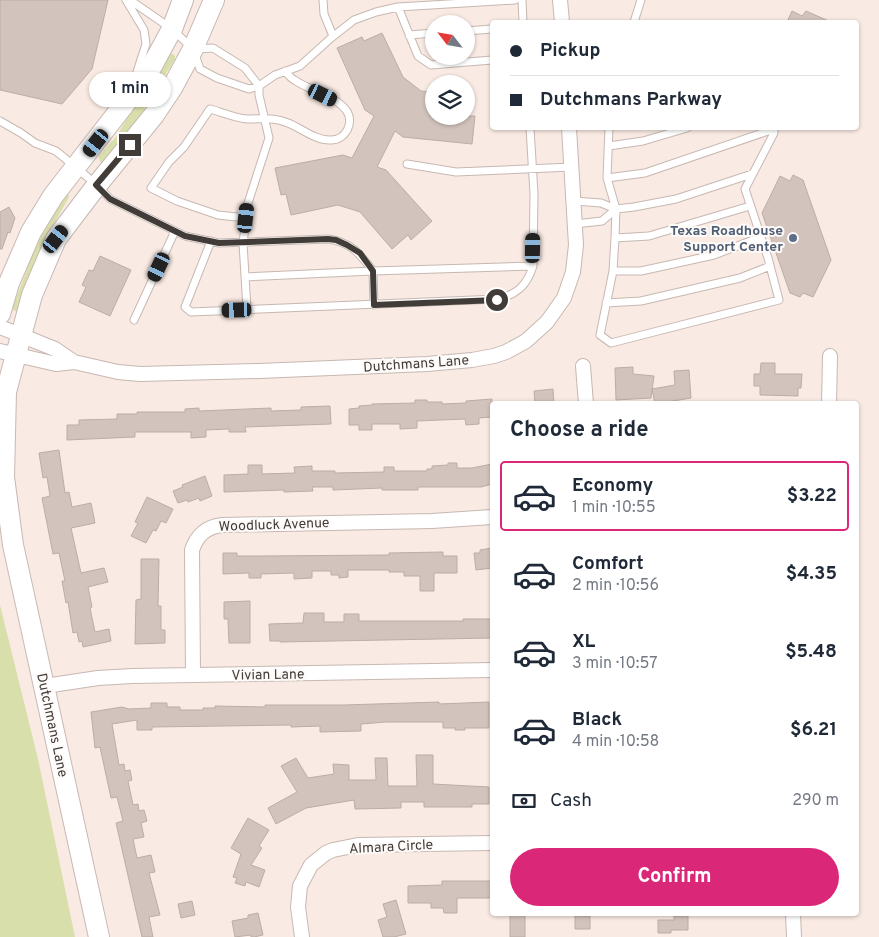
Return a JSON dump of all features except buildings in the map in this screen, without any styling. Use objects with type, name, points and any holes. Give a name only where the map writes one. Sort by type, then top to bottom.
[{"type":"main road","points":[[0,314],[9,283],[31,232],[53,196],[147,75],[172,29],[183,0]]},
{"type":"main road","name":"Dutchmans Lane","points":[[99,937],[5,506],[5,409],[8,353],[21,335],[32,295],[56,239],[96,185],[154,115],[172,88],[193,49],[214,0]]},
{"type":"street","points":[[560,0],[562,20]]},
{"type":"street","name":"Dutchmans Lane","points":[[8,353],[56,364],[74,362],[118,372],[164,374],[427,364],[472,360],[506,352],[526,341],[547,322],[564,298],[574,272],[576,245],[569,130]]},
{"type":"street","name":"Dutchmans Lane","points":[[0,327],[55,349],[74,362]]},
{"type":"street","points":[[829,401],[830,356]]},
{"type":"street","points":[[583,366],[586,401]]},
{"type":"street","name":"Woodluck Avenue","points":[[193,674],[192,550],[199,535],[213,526],[432,521],[490,517]]},
{"type":"street","name":"Vivian Lane","points":[[44,686],[98,678],[193,674],[490,670]]},
{"type":"street","name":"Almara Circle","points":[[302,937],[298,907],[300,886],[311,865],[326,854],[345,847],[358,845],[490,843]]},
{"type":"street","points":[[793,916],[794,937]]},
{"type":"lane","points":[[126,0],[144,30],[146,44],[128,100]]},
{"type":"lane","points":[[130,0],[172,29],[193,49],[200,69],[217,78],[249,89],[259,86],[275,74],[300,66],[354,20],[376,12],[398,8],[516,0]]},
{"type":"lane","points":[[323,0],[324,14],[333,36]]},
{"type":"lane","points":[[522,0],[523,20]]},
{"type":"lane","points":[[635,20],[641,0]]},
{"type":"lane","points":[[398,8],[418,56],[431,64],[490,60]]},
{"type":"lane","points":[[475,30],[490,29]]},
{"type":"lane","points":[[409,35],[425,34]]},
{"type":"lane","points":[[193,49],[213,48],[246,68],[259,86],[259,95],[269,138],[248,203],[246,218],[244,243],[247,309]]},
{"type":"lane","points":[[246,218],[218,215],[177,201],[151,188],[169,162],[184,147],[210,109],[246,119],[264,117],[286,122],[322,139],[332,140],[343,136],[349,127],[349,115],[345,108],[296,81],[285,71]]},
{"type":"lane","points":[[0,122],[22,133],[35,144],[56,151],[110,199],[185,236],[219,243],[336,240],[360,253],[373,271],[374,305]]},
{"type":"lane","points":[[211,241],[185,307],[191,312],[497,300],[511,296],[522,287],[533,266],[534,194],[530,130]]},
{"type":"lane","points":[[609,130],[607,178],[616,209],[615,238],[613,271],[600,335],[611,343],[779,300],[745,189],[774,130]]},
{"type":"lane","points":[[608,146],[643,141],[680,130]]},
{"type":"lane","points":[[607,178],[645,173],[768,130]]},
{"type":"lane","points":[[407,164],[456,172],[572,167]]},
{"type":"lane","points":[[575,224],[602,221],[616,209],[676,199],[752,174]]},
{"type":"lane","points":[[574,201],[601,203],[616,209]]},
{"type":"lane","points":[[615,238],[649,236],[750,206]]},
{"type":"lane","points":[[134,320],[175,231]]},
{"type":"lane","points":[[613,271],[642,271],[714,255],[761,237]]},
{"type":"lane","points":[[245,277],[533,266]]},
{"type":"lane","points":[[606,303],[640,301],[740,278],[770,266]]},
{"type":"green space","points":[[170,52],[175,56],[175,59],[123,143],[105,163],[100,162],[99,156],[116,137],[137,101]]},
{"type":"green space","points":[[68,193],[68,199],[43,243],[39,260],[19,312],[13,310],[39,228]]},
{"type":"green space","points":[[0,605],[38,759],[75,937],[0,937]]},
{"type":"place","name":"Texas Roadhouse Support Center","points":[[793,238]]},
{"type":"route","points":[[130,145],[96,185],[110,199],[185,236],[219,243],[336,240],[360,253],[373,271],[374,305],[497,300]]}]
